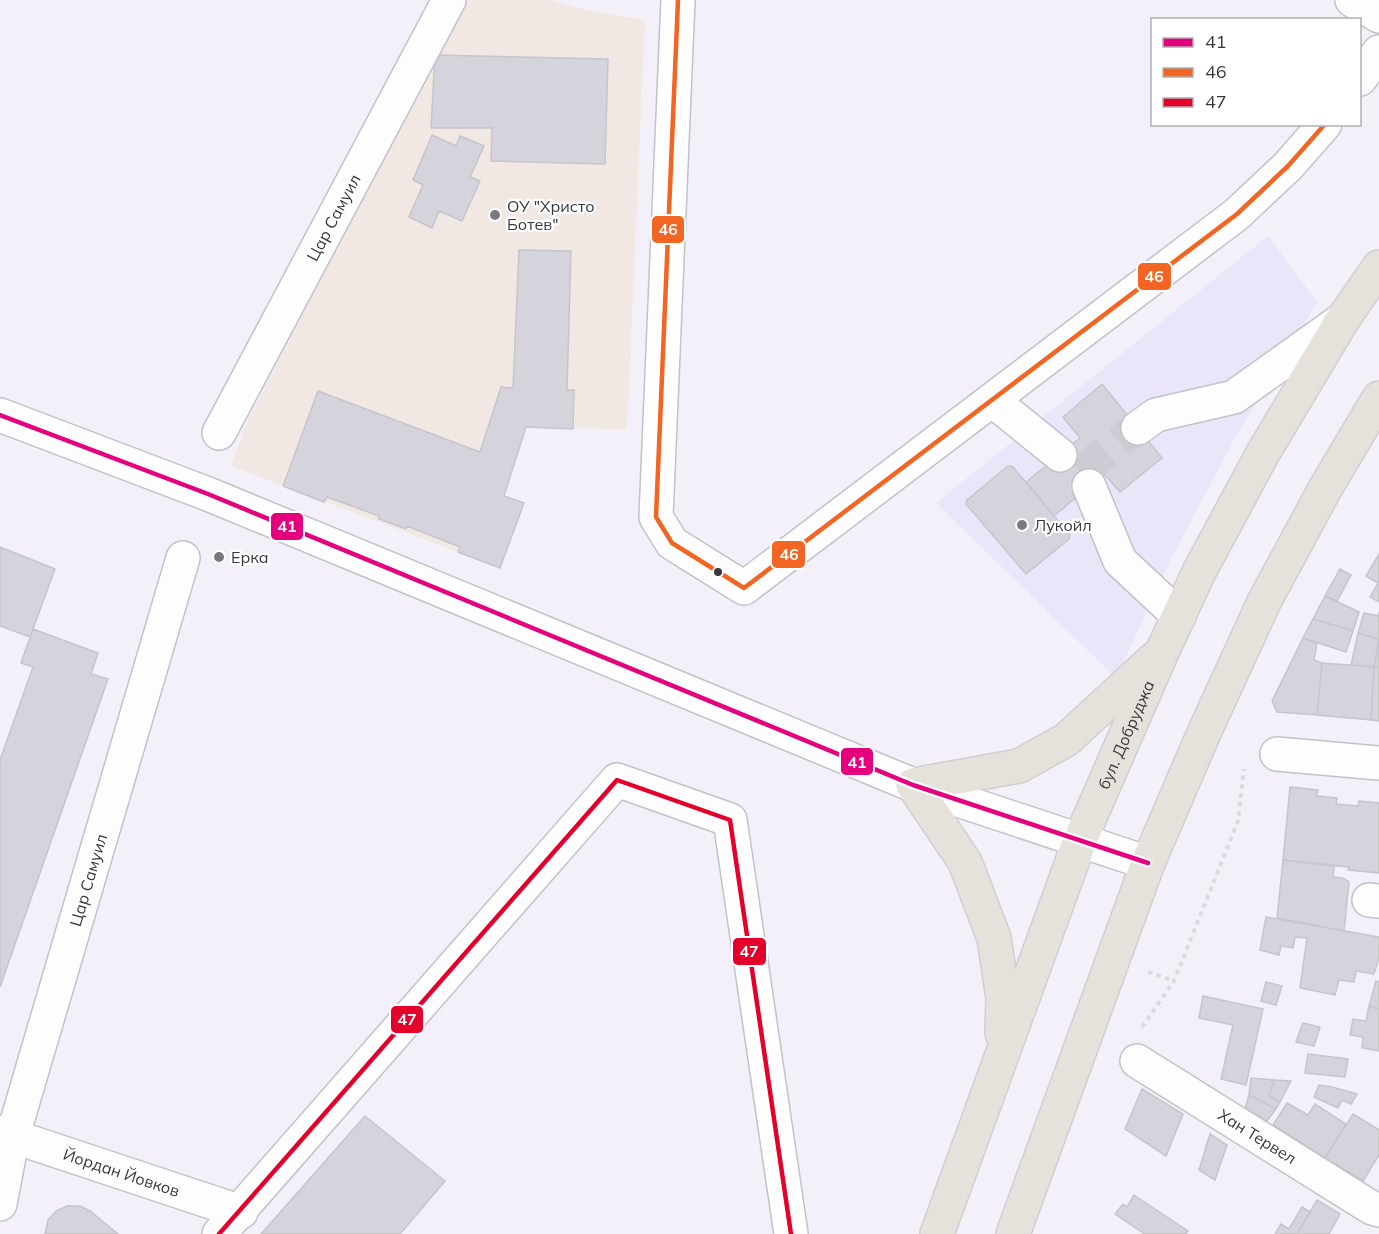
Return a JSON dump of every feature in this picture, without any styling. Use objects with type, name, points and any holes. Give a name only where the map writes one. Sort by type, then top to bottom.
[{"type":"main road","name":"бул. Добруджа","points":[[937,1234],[1080,840],[1162,652],[1199,572],[1263,453],[1343,319],[1379,267]]},
{"type":"main road","points":[[1013,1234],[1148,863],[1203,735],[1264,602],[1326,487],[1379,398]]},
{"type":"main road","points":[[1002,1058],[1003,998],[994,938],[965,862],[913,785],[1019,766],[1065,740],[1162,652]]},
{"type":"street","name":"Цар Самуил","points":[[219,433],[449,0]]},
{"type":"street","points":[[678,0],[656,517],[672,543],[744,588],[1237,214],[1288,166],[1323,126]]},
{"type":"street","points":[[1352,0],[1379,16]]},
{"type":"street","points":[[1361,77],[1379,52]]},
{"type":"street","points":[[1138,428],[1156,415],[1234,398],[1343,319]]},
{"type":"street","points":[[992,400],[1060,455]]},
{"type":"street","points":[[0,415],[219,498],[913,785],[1148,863]]},
{"type":"street","points":[[1089,486],[1120,561],[1179,616]]},
{"type":"street","name":"Цар Самуил","points":[[0,1204],[7,1134],[183,558]]},
{"type":"street","points":[[1277,754],[1379,763]]},
{"type":"street","points":[[230,1223],[617,780],[730,820],[791,1234]]},
{"type":"street","name":"Хан Тервел","points":[[1137,1047],[1362,1202],[1379,1210]]},
{"type":"street","name":"Йордан Йовков","points":[[7,1134],[230,1223]]},
{"type":"path","points":[[1137,1047],[1174,981],[1238,821],[1244,762]]},
{"type":"shaded area","name":"ОУ \"Христо Ботев\"","points":[[464,0],[551,0],[582,9],[645,20],[627,429],[526,428],[504,496],[524,503],[500,568],[231,466],[248,420]]},
{"type":"shaded area","points":[[1268,236],[1317,302],[1235,438],[1171,559],[1116,678],[936,503]]},
{"type":"building","points":[[435,55],[608,59],[605,164],[491,161],[492,128],[431,128]]},
{"type":"building","points":[[432,135],[456,146],[460,136],[484,146],[470,177],[480,181],[462,221],[439,211],[432,228],[409,217],[423,185],[413,180]]},
{"type":"building","points":[[519,250],[571,251],[567,390],[574,390],[573,429],[526,427],[504,496],[524,503],[500,568],[458,552],[460,547],[407,526],[406,529],[379,519],[379,516],[327,497],[324,502],[283,486],[318,391],[480,452],[501,387],[513,388]]},
{"type":"building","points":[[1102,384],[1162,458],[1120,492],[1104,474],[1054,516],[1026,482],[1080,438],[1063,417]]},
{"type":"building","name":"Лукойл","points":[[1008,466],[1013,467],[1070,535],[1069,539],[1026,574],[966,504],[967,500]]},
{"type":"building","points":[[0,547],[55,569],[30,637],[0,626]]},
{"type":"building","points":[[1379,554],[1379,602],[1370,597],[1378,583],[1366,576]]},
{"type":"building","points":[[1340,569],[1351,575],[1337,601],[1325,596]]},
{"type":"building","points":[[1325,596],[1359,612],[1353,631],[1313,619]]},
{"type":"building","points":[[1379,612],[1379,639],[1358,633],[1364,613],[1378,616]]},
{"type":"building","points":[[1313,619],[1353,631],[1346,652],[1303,638]]},
{"type":"building","points":[[33,629],[98,653],[91,674],[108,679],[0,987],[0,760],[33,667],[21,663]]},
{"type":"building","points":[[1358,633],[1379,639],[1374,667],[1351,665]]},
{"type":"building","points":[[1303,638],[1317,643],[1314,660],[1322,663],[1317,715],[1277,712],[1272,701]]},
{"type":"building","points":[[1379,640],[1379,667],[1374,667]]},
{"type":"building","points":[[1322,663],[1374,667],[1371,720],[1317,715]]},
{"type":"building","points":[[1374,667],[1379,667],[1379,721],[1371,720]]},
{"type":"building","points":[[1290,787],[1318,790],[1317,796],[1337,798],[1336,804],[1358,806],[1359,801],[1379,803],[1379,873],[1348,870],[1349,867],[1283,860]]},
{"type":"building","points":[[1283,860],[1334,866],[1333,877],[1343,878],[1349,882],[1344,931],[1277,918]]},
{"type":"building","points":[[1266,917],[1379,937],[1379,957],[1374,974],[1356,971],[1354,982],[1339,980],[1335,995],[1300,988],[1307,938],[1295,937],[1293,948],[1281,946],[1279,955],[1260,950]]},
{"type":"building","points":[[1376,981],[1379,982],[1379,1009],[1369,1006]]},
{"type":"building","points":[[1266,982],[1282,986],[1276,1005],[1261,1001]]},
{"type":"building","points":[[1203,996],[1263,1009],[1246,1085],[1221,1079],[1233,1025],[1199,1018]]},
{"type":"building","points":[[1369,1006],[1379,1009],[1379,1051],[1362,1048],[1363,1037],[1350,1035],[1353,1019],[1366,1021]]},
{"type":"building","points":[[1303,1023],[1320,1027],[1314,1046],[1296,1042]]},
{"type":"building","points":[[1308,1054],[1348,1059],[1345,1077],[1305,1073]]},
{"type":"building","points":[[1251,1078],[1274,1080],[1269,1096],[1280,1102],[1276,1109],[1249,1095]]},
{"type":"building","points":[[1274,1080],[1291,1081],[1280,1102],[1269,1096]]},
{"type":"building","points":[[1319,1085],[1357,1094],[1351,1104],[1342,1100],[1338,1108],[1314,1097]]},
{"type":"building","points":[[1142,1089],[1183,1114],[1166,1156],[1125,1129]]},
{"type":"building","points":[[1249,1095],[1276,1109],[1267,1121],[1245,1109]]},
{"type":"building","points":[[1287,1103],[1308,1115],[1315,1104],[1346,1124],[1325,1158],[1273,1125]]},
{"type":"building","points":[[1353,1114],[1379,1130],[1379,1155],[1363,1181],[1325,1158]]},
{"type":"building","points":[[365,1116],[445,1181],[400,1234],[261,1234]]},
{"type":"building","points":[[1210,1134],[1227,1145],[1215,1180],[1199,1170]]},
{"type":"building","points":[[1134,1195],[1188,1231],[1186,1234],[1145,1234],[1115,1214],[1123,1204],[1127,1207]]},
{"type":"building","points":[[1317,1200],[1340,1214],[1329,1234],[1297,1234]]},
{"type":"building","points":[[67,1206],[80,1206],[90,1211],[118,1234],[45,1234],[48,1220],[56,1211]]},
{"type":"building","points":[[1302,1207],[1310,1212],[1297,1234],[1275,1234],[1281,1224],[1289,1229]]},
{"type":"tunnel","points":[[1080,472],[1138,428]]},
{"type":"transit line","name":"46","points":[[678,0],[656,517],[672,543],[744,588],[1237,214],[1288,166],[1323,126]]},
{"type":"transit line","name":"41","points":[[0,415],[208,494],[913,785],[1148,863]]},
{"type":"transit line","name":"47","points":[[219,1234],[617,780],[730,820],[791,1234]]},
{"type":"place","name":"ОУ \"Христо Ботев\"","points":[[495,215]]},
{"type":"place","name":"Лукойл","points":[[1022,525]]},
{"type":"place","name":"Ерка","points":[[219,557]]}]
